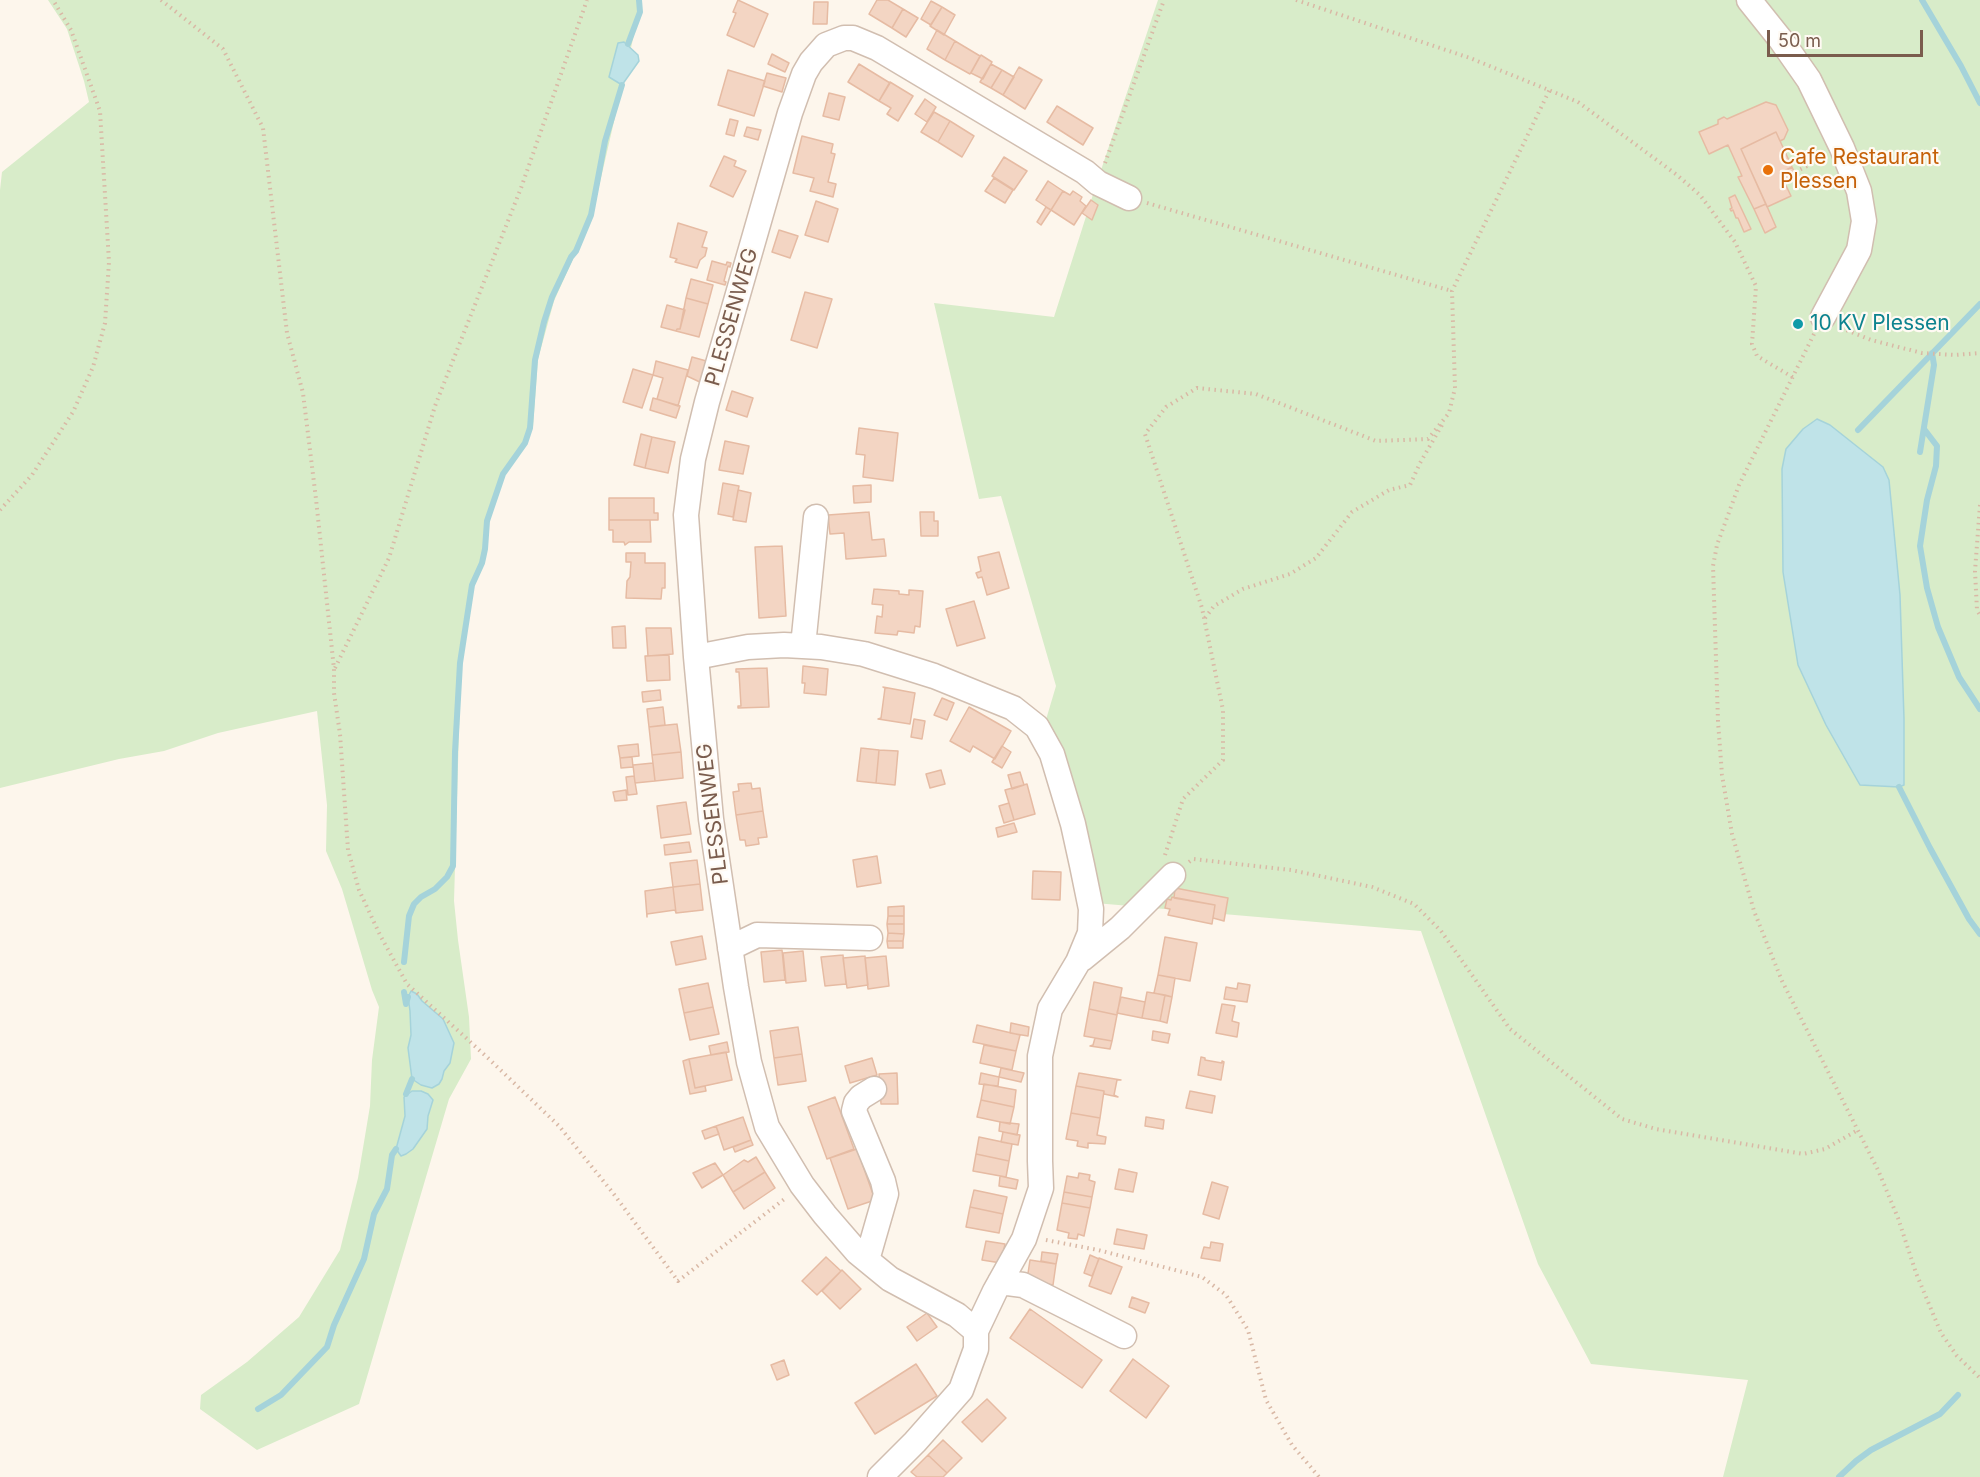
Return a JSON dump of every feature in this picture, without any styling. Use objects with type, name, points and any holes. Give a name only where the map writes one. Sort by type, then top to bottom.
[{"type":"street","points":[[1749,0],[1809,80],[1842,148],[1859,191],[1864,221],[1859,250],[1822,317]]},
{"type":"street","name":"PLESSENWEG","points":[[976,1331],[957,1315],[890,1279],[857,1252],[802,1185],[768,1127],[749,1062],[711,819],[686,515],[693,459],[707,402],[790,113],[804,74],[826,45],[844,38],[853,38],[877,48],[1085,172],[1098,183],[1129,198]]},
{"type":"street","points":[[803,646],[816,517]]},
{"type":"street","points":[[696,657],[748,647],[821,647],[864,654],[934,676],[1013,708],[1037,727],[1052,754],[1073,824],[1090,909],[1090,933],[1078,962],[1050,1009],[1040,1056],[1041,1188],[1024,1239],[976,1331],[976,1349],[961,1390],[880,1477]]},
{"type":"street","points":[[1078,962],[1119,928],[1173,875]]},
{"type":"street","points":[[730,948],[757,935],[870,938]]},
{"type":"street","points":[[867,1260],[886,1194],[883,1181],[854,1111],[861,1097],[874,1089]]},
{"type":"street","points":[[1000,1282],[1023,1285],[1124,1336]]},
{"type":"path","points":[[0,510],[32,475],[74,412],[93,367],[105,323],[109,262],[100,111],[71,30],[53,0]]},
{"type":"path","points":[[161,0],[223,49],[263,128],[287,333],[303,393],[334,669],[334,693],[340,734],[348,850],[359,890],[407,984],[559,1126],[613,1193],[678,1281],[802,1185]]},
{"type":"path","points":[[334,669],[389,558],[435,406],[521,188],[587,0]]},
{"type":"path","points":[[1098,183],[1164,0]]},
{"type":"path","points":[[1296,0],[1470,58],[1550,89],[1578,102],[1604,119],[1677,174],[1700,195],[1735,242],[1756,286],[1752,344],[1757,356],[1794,378]]},
{"type":"path","points":[[1204,618],[1214,606],[1242,589],[1290,574],[1316,558],[1352,512],[1389,490],[1410,485],[1449,412],[1455,388],[1452,291],[1550,89]]},
{"type":"path","points":[[1795,172],[1805,168]]},
{"type":"path","points":[[1129,198],[1452,291]]},
{"type":"path","points":[[1980,353],[1955,355],[1922,353],[1870,340],[1837,327],[1822,317],[1794,378],[1739,485],[1717,545],[1713,566],[1722,775],[1732,834],[1754,911],[1782,981],[1878,1170],[1941,1333],[1957,1356],[1980,1378]]},
{"type":"path","points":[[1153,893],[1183,799],[1223,760],[1223,710],[1204,618],[1145,434],[1166,406],[1197,388],[1256,394],[1376,441],[1428,439],[1449,412]]},
{"type":"path","points":[[1980,505],[1975,571],[1977,610],[1980,615]]},
{"type":"path","points":[[1173,875],[1193,859],[1292,870],[1372,887],[1414,904],[1441,931],[1510,1029],[1622,1119],[1656,1129],[1803,1154],[1825,1149],[1858,1130]]},
{"type":"path","points":[[1024,1239],[1046,1240],[1098,1250],[1202,1277],[1226,1295],[1248,1330],[1266,1400],[1292,1445],[1319,1477]]},
{"type":"green space","points":[[48,0],[642,0],[592,217],[554,301],[538,359],[533,427],[526,443],[504,475],[488,522],[487,549],[473,585],[461,663],[454,901],[469,1017],[471,1059],[449,1099],[359,1404],[257,1450],[200,1409],[201,1395],[247,1362],[299,1317],[340,1250],[358,1178],[370,1106],[372,1060],[379,1007],[342,889],[326,851],[327,805],[317,711],[218,733],[164,751],[119,759],[0,788],[0,190],[2,172],[89,102],[67,29]]},
{"type":"green space","points":[[1158,0],[1980,0],[1980,1477],[1723,1477],[1748,1380],[1591,1364],[1538,1264],[1421,931],[1095,903],[1045,723],[1056,686],[1001,496],[979,499],[934,303],[1054,317]]},
{"type":"water","points":[[624,42],[638,55],[639,61],[622,85],[609,77],[618,43]]},
{"type":"water","points":[[1817,419],[1830,425],[1883,467],[1889,480],[1900,595],[1904,785],[1899,787],[1860,785],[1826,725],[1798,665],[1783,572],[1782,469],[1786,449],[1803,429]]},
{"type":"water","points":[[411,991],[443,1019],[454,1043],[450,1063],[439,1084],[432,1088],[412,1079],[408,1048],[411,1035],[408,997]]},
{"type":"water","points":[[412,1091],[428,1094],[433,1100],[427,1129],[413,1149],[401,1156],[396,1149],[405,1116],[404,1097]]},
{"type":"building","points":[[738,0],[768,14],[754,47],[727,35],[736,13],[733,12]]},
{"type":"building","points":[[877,0],[888,0],[903,9],[892,28],[869,14]]},
{"type":"building","points":[[931,1],[942,7],[931,25],[921,19]]},
{"type":"building","points":[[814,2],[828,2],[827,24],[813,24]]},
{"type":"building","points":[[942,7],[955,15],[944,35],[930,26]]},
{"type":"building","points":[[903,9],[918,18],[906,37],[892,28]]},
{"type":"building","points":[[937,30],[955,41],[945,60],[927,49]]},
{"type":"building","points":[[955,41],[980,56],[970,74],[945,60]]},
{"type":"building","points":[[772,54],[789,63],[785,72],[768,64]]},
{"type":"building","points":[[981,55],[992,62],[983,79],[971,73]]},
{"type":"building","points":[[859,64],[890,83],[879,101],[848,82]]},
{"type":"building","points":[[991,64],[1002,70],[991,88],[980,82]]},
{"type":"building","points":[[1019,67],[1042,80],[1025,109],[1003,95]]},
{"type":"building","points":[[728,70],[765,81],[754,116],[718,105]]},
{"type":"building","points":[[1002,70],[1014,77],[1003,95],[991,88]]},
{"type":"building","points":[[767,73],[786,78],[782,92],[763,86]]},
{"type":"building","points":[[890,82],[913,96],[898,121],[887,114],[891,108],[879,101]]},
{"type":"building","points":[[829,93],[845,97],[839,120],[823,116]]},
{"type":"building","points":[[925,99],[936,107],[927,122],[915,114]]},
{"type":"building","points":[[1766,102],[1776,105],[1788,130],[1784,139],[1780,141],[1776,132],[1741,149],[1766,204],[1754,209],[1738,177],[1742,176],[1728,145],[1709,154],[1699,132],[1718,124],[1718,120],[1724,117],[1727,119]]},
{"type":"building","points":[[1057,106],[1093,128],[1083,145],[1047,122]]},
{"type":"building","points":[[934,112],[950,121],[938,142],[921,132]]},
{"type":"building","points":[[730,119],[738,121],[734,136],[726,134]]},
{"type":"building","points":[[950,121],[974,136],[962,157],[938,142]]},
{"type":"building","points":[[747,127],[761,130],[758,140],[744,136]]},
{"type":"building","name":"Cafe Restaurant Plessen","points":[[1776,132],[1792,167],[1780,173],[1791,196],[1767,207],[1741,149]]},
{"type":"building","points":[[802,136],[833,144],[831,153],[835,154],[828,182],[836,184],[833,197],[810,191],[814,178],[793,173]]},
{"type":"building","points":[[724,156],[736,161],[734,166],[746,171],[733,197],[710,186]]},
{"type":"building","points":[[1004,157],[1027,171],[1014,190],[992,176]]},
{"type":"building","points":[[1792,167],[1797,178],[1785,183],[1780,173]]},
{"type":"building","points":[[994,178],[1013,190],[1005,203],[985,191]]},
{"type":"building","points":[[1048,181],[1063,191],[1051,210],[1036,200]]},
{"type":"building","points":[[1063,191],[1070,195],[1073,191],[1082,197],[1080,201],[1086,206],[1074,225],[1051,210]]},
{"type":"building","points":[[1735,195],[1751,229],[1744,232],[1738,218],[1730,209],[1732,208],[1729,198]]},
{"type":"building","points":[[1091,200],[1098,205],[1092,220],[1082,213]]},
{"type":"building","points":[[816,201],[838,209],[828,242],[805,235]]},
{"type":"building","points":[[1766,204],[1776,227],[1765,233],[1754,209]]},
{"type":"building","points":[[1046,207],[1051,210],[1041,225],[1037,222]]},
{"type":"building","points":[[678,223],[707,232],[702,247],[707,248],[705,256],[700,260],[697,268],[675,262],[677,259],[670,257]]},
{"type":"building","points":[[779,230],[798,236],[790,258],[772,252]]},
{"type":"building","points":[[712,261],[726,265],[727,262],[731,263],[730,267],[728,266],[725,285],[707,280]]},
{"type":"building","points":[[691,279],[713,285],[708,304],[686,298]]},
{"type":"building","points":[[805,292],[832,299],[817,348],[791,340]]},
{"type":"building","points":[[686,298],[708,304],[699,337],[676,331],[680,329]]},
{"type":"building","points":[[667,305],[685,310],[680,329],[676,331],[661,327]]},
{"type":"building","points":[[692,357],[710,362],[704,384],[687,376]]},
{"type":"building","points":[[656,361],[688,370],[678,406],[657,399],[663,378],[653,375]]},
{"type":"building","points":[[633,369],[653,375],[642,408],[623,402]]},
{"type":"building","points":[[732,391],[753,398],[747,417],[726,410]]},
{"type":"building","points":[[653,398],[680,406],[676,418],[650,410]]},
{"type":"building","points":[[859,428],[898,433],[893,481],[863,477],[865,455],[856,454]]},
{"type":"building","points":[[641,434],[652,437],[645,468],[634,465]]},
{"type":"building","points":[[652,437],[675,442],[668,473],[645,468]]},
{"type":"building","points":[[725,441],[749,446],[743,474],[719,470]]},
{"type":"building","points":[[723,483],[739,486],[733,517],[718,514]]},
{"type":"building","points":[[871,485],[871,502],[854,503],[853,486]]},
{"type":"building","points":[[738,490],[751,493],[746,522],[733,520]]},
{"type":"building","points":[[609,498],[654,498],[654,513],[658,513],[658,520],[609,520]]},
{"type":"building","points":[[869,512],[872,540],[884,539],[886,556],[846,559],[844,533],[830,534],[828,515]]},
{"type":"building","points":[[920,512],[934,512],[934,521],[938,521],[938,536],[921,536]]},
{"type":"building","points":[[609,520],[650,520],[651,542],[629,542],[625,545],[624,542],[613,542],[613,530],[609,530]]},
{"type":"building","points":[[782,546],[786,616],[759,618],[755,547]]},
{"type":"building","points":[[999,552],[1009,588],[987,595],[982,577],[978,578],[976,573],[981,571],[978,557]]},
{"type":"building","points":[[626,553],[645,553],[645,563],[665,563],[665,588],[662,588],[661,599],[626,598],[631,562],[626,562]]},
{"type":"building","points":[[874,589],[899,591],[899,594],[909,595],[909,590],[923,591],[920,627],[915,626],[914,633],[898,631],[897,635],[875,633],[877,616],[882,617],[883,605],[872,604]]},
{"type":"building","points":[[974,601],[985,638],[957,646],[946,609]]},
{"type":"building","points":[[625,626],[626,648],[613,648],[612,627]]},
{"type":"building","points":[[646,628],[671,628],[673,654],[648,656]]},
{"type":"building","points":[[669,655],[670,680],[647,681],[645,656]]},
{"type":"building","points":[[803,666],[828,669],[826,695],[804,693]]},
{"type":"building","points":[[767,668],[769,707],[738,708],[741,706],[739,672],[736,672],[736,669]]},
{"type":"building","points":[[883,687],[915,693],[910,724],[878,719],[881,718],[885,688]]},
{"type":"building","points":[[660,690],[661,700],[643,702],[642,692]]},
{"type":"building","points":[[942,698],[954,703],[947,720],[934,715]]},
{"type":"building","points":[[663,707],[665,725],[649,727],[647,709]]},
{"type":"building","points":[[969,707],[1011,731],[995,759],[973,746],[970,752],[950,741]]},
{"type":"building","points":[[914,719],[925,721],[922,739],[911,737]]},
{"type":"building","points":[[677,724],[681,752],[652,755],[649,727]]},
{"type":"building","points":[[638,744],[639,756],[620,758],[618,746]]},
{"type":"building","points":[[1002,746],[1011,752],[1002,768],[992,762]]},
{"type":"building","points":[[861,748],[879,750],[876,783],[857,781]]},
{"type":"building","points":[[879,750],[898,751],[895,785],[876,783]]},
{"type":"building","points":[[681,752],[683,778],[655,781],[652,755]]},
{"type":"building","points":[[632,757],[633,767],[621,768],[620,758]]},
{"type":"building","points":[[653,763],[655,781],[635,783],[633,765]]},
{"type":"building","points":[[941,770],[945,784],[930,788],[926,774]]},
{"type":"building","points":[[1020,772],[1024,785],[1012,789],[1008,775]]},
{"type":"building","points":[[634,776],[637,794],[628,795],[626,777]]},
{"type":"building","points":[[751,783],[752,789],[760,788],[763,811],[736,815],[733,792],[739,791],[738,784]]},
{"type":"building","points":[[1027,784],[1035,814],[1014,820],[1005,790]]},
{"type":"building","points":[[626,790],[627,800],[615,801],[613,792]]},
{"type":"building","points":[[686,802],[691,834],[661,838],[657,806]]},
{"type":"building","points":[[1009,803],[1014,820],[1004,823],[999,806]]},
{"type":"building","points":[[763,811],[767,837],[758,838],[759,844],[746,846],[745,840],[740,840],[736,815]]},
{"type":"building","points":[[1014,823],[1017,832],[998,837],[996,828]]},
{"type":"building","points":[[689,842],[691,852],[665,855],[664,845]]},
{"type":"building","points":[[877,856],[881,883],[857,887],[853,860]]},
{"type":"building","points":[[697,860],[700,884],[673,887],[670,863]]},
{"type":"building","points":[[1033,871],[1061,872],[1060,900],[1032,899]]},
{"type":"building","points":[[700,884],[703,910],[676,913],[673,887]]},
{"type":"building","points":[[673,887],[676,913],[675,910],[647,914],[647,917],[645,891]]},
{"type":"building","points":[[1175,888],[1228,898],[1224,921],[1213,918],[1215,905],[1174,898]]},
{"type":"building","points":[[1172,897],[1215,905],[1212,924],[1168,915],[1170,909],[1165,908],[1167,899],[1171,900]]},
{"type":"building","points":[[904,906],[904,916],[888,916],[888,907]]},
{"type":"building","points":[[888,916],[904,916],[904,924],[887,924]]},
{"type":"building","points":[[887,924],[904,924],[904,934],[888,933]]},
{"type":"building","points":[[888,933],[904,934],[903,941],[887,941]]},
{"type":"building","points":[[702,936],[706,959],[676,965],[671,942]]},
{"type":"building","points":[[1165,937],[1197,943],[1190,981],[1158,975]]},
{"type":"building","points":[[887,941],[903,941],[903,948],[888,948]]},
{"type":"building","points":[[782,950],[785,980],[764,982],[761,952]]},
{"type":"building","points":[[803,951],[806,981],[786,983],[783,953]]},
{"type":"building","points":[[843,955],[846,984],[825,986],[821,957]]},
{"type":"building","points":[[865,956],[868,985],[847,988],[843,958]]},
{"type":"building","points":[[886,956],[889,986],[868,989],[865,958]]},
{"type":"building","points":[[1158,975],[1175,978],[1172,997],[1154,993]]},
{"type":"building","points":[[1094,982],[1122,988],[1117,1015],[1089,1009]]},
{"type":"building","points":[[708,983],[713,1007],[684,1013],[679,989]]},
{"type":"building","points":[[1238,983],[1250,985],[1247,1002],[1224,999],[1226,987],[1237,989]]},
{"type":"building","points":[[1147,992],[1165,995],[1160,1021],[1142,1018]]},
{"type":"building","points":[[1165,995],[1172,997],[1167,1023],[1160,1021]]},
{"type":"building","points":[[1121,997],[1145,1002],[1142,1018],[1117,1013]]},
{"type":"building","points":[[1222,1004],[1235,1006],[1232,1021],[1239,1023],[1237,1037],[1216,1033]]},
{"type":"building","points":[[713,1007],[719,1034],[690,1040],[684,1013]]},
{"type":"building","points":[[1089,1009],[1117,1015],[1112,1041],[1084,1036]]},
{"type":"building","points":[[1011,1023],[1029,1027],[1028,1036],[1010,1033]]},
{"type":"building","points":[[977,1025],[1020,1035],[1016,1051],[973,1042]]},
{"type":"building","points":[[798,1027],[802,1054],[774,1058],[770,1031]]},
{"type":"building","points":[[1153,1031],[1170,1034],[1168,1043],[1152,1040]]},
{"type":"building","points":[[1095,1038],[1112,1041],[1110,1049],[1090,1046],[1093,1045]]},
{"type":"building","points":[[727,1042],[729,1052],[711,1055],[709,1046]]},
{"type":"building","points":[[984,1045],[1016,1051],[1012,1070],[980,1063]]},
{"type":"building","points":[[726,1052],[732,1080],[695,1088],[689,1059]]},
{"type":"building","points":[[802,1054],[806,1081],[778,1085],[774,1058]]},
{"type":"building","points":[[1201,1057],[1205,1060],[1224,1062],[1221,1080],[1198,1075]]},
{"type":"building","points":[[872,1058],[877,1075],[850,1083],[845,1066]]},
{"type":"building","points":[[689,1059],[695,1088],[705,1086],[706,1091],[690,1094],[683,1061]]},
{"type":"building","points":[[1001,1068],[1024,1073],[1021,1082],[999,1077]]},
{"type":"building","points":[[897,1073],[898,1104],[881,1104],[879,1074]]},
{"type":"building","points":[[981,1073],[999,1077],[998,1086],[979,1084]]},
{"type":"building","points":[[1079,1073],[1121,1080],[1117,1080],[1114,1095],[1118,1097],[1104,1094],[1104,1091],[1076,1086]]},
{"type":"building","points":[[984,1084],[1016,1090],[1014,1107],[981,1100]]},
{"type":"building","points":[[1076,1086],[1104,1091],[1100,1118],[1071,1113]]},
{"type":"building","points":[[1190,1091],[1215,1096],[1212,1113],[1186,1108]]},
{"type":"building","points":[[835,1097],[854,1149],[827,1159],[808,1107]]},
{"type":"building","points":[[981,1100],[1014,1107],[1010,1124],[977,1117]]},
{"type":"building","points":[[1071,1113],[1100,1118],[1097,1135],[1106,1137],[1105,1144],[1088,1143],[1088,1148],[1077,1146],[1078,1141],[1066,1139]]},
{"type":"building","points":[[743,1117],[751,1140],[724,1150],[716,1126]]},
{"type":"building","points":[[1146,1117],[1164,1120],[1163,1129],[1145,1126]]},
{"type":"building","points":[[1000,1122],[1019,1124],[1017,1135],[999,1131]]},
{"type":"building","points":[[716,1126],[719,1134],[705,1139],[702,1131]]},
{"type":"building","points":[[1003,1132],[1020,1135],[1018,1145],[1001,1142]]},
{"type":"building","points":[[979,1137],[1012,1144],[1009,1161],[976,1154]]},
{"type":"building","points":[[751,1140],[753,1145],[735,1152],[733,1147]]},
{"type":"building","points":[[857,1149],[875,1200],[848,1209],[830,1158]]},
{"type":"building","points":[[976,1154],[1009,1161],[1006,1177],[973,1171]]},
{"type":"building","points":[[756,1157],[765,1172],[733,1192],[723,1175],[744,1160],[748,1162]]},
{"type":"building","points":[[715,1163],[723,1175],[702,1188],[693,1173]]},
{"type":"building","points":[[1119,1169],[1137,1173],[1133,1192],[1115,1189]]},
{"type":"building","points":[[765,1172],[775,1188],[744,1209],[733,1192]]},
{"type":"building","points":[[1079,1173],[1090,1175],[1089,1180],[1095,1182],[1092,1197],[1064,1192],[1067,1176],[1078,1178]]},
{"type":"building","points":[[1000,1176],[1018,1180],[1016,1189],[999,1186]]},
{"type":"building","points":[[1212,1182],[1228,1187],[1219,1219],[1203,1214]]},
{"type":"building","points":[[974,1190],[1007,1197],[1003,1214],[970,1207]]},
{"type":"building","points":[[1064,1192],[1092,1197],[1090,1208],[1062,1203]]},
{"type":"building","points":[[1062,1203],[1090,1208],[1084,1236],[1078,1234],[1077,1239],[1068,1238],[1069,1233],[1057,1230]]},
{"type":"building","points":[[970,1207],[1003,1214],[999,1233],[966,1227]]},
{"type":"building","points":[[1117,1229],[1147,1235],[1144,1249],[1114,1244]]},
{"type":"building","points":[[986,1241],[1005,1244],[1001,1263],[982,1260]]},
{"type":"building","points":[[1211,1242],[1223,1244],[1220,1261],[1201,1258],[1204,1247],[1210,1248]]},
{"type":"building","points":[[1042,1252],[1058,1254],[1056,1264],[1041,1261]]},
{"type":"building","points":[[1090,1255],[1099,1259],[1092,1276],[1084,1273]]},
{"type":"building","points":[[826,1257],[841,1271],[817,1295],[802,1281]]},
{"type":"building","points":[[1099,1258],[1122,1267],[1111,1294],[1089,1286]]},
{"type":"building","points":[[1030,1260],[1056,1264],[1053,1285],[1027,1280]]},
{"type":"building","points":[[842,1270],[861,1289],[840,1309],[822,1291]]},
{"type":"building","points":[[1132,1297],[1149,1303],[1145,1313],[1129,1307]]},
{"type":"building","points":[[1030,1309],[1102,1360],[1082,1388],[1010,1338]]},
{"type":"building","points":[[927,1313],[937,1327],[917,1341],[907,1327]]},
{"type":"building","points":[[1133,1359],[1169,1386],[1146,1418],[1110,1391]]},
{"type":"building","points":[[784,1360],[789,1375],[777,1380],[771,1365]]},
{"type":"building","points":[[916,1364],[937,1396],[875,1434],[855,1403]]},
{"type":"building","points":[[987,1399],[1006,1418],[982,1442],[962,1422]]},
{"type":"building","points":[[943,1440],[962,1458],[947,1473],[928,1455]]},
{"type":"building","points":[[928,1455],[947,1473],[943,1477],[917,1477],[911,1472]]},
{"type":"waterway","points":[[628,44],[640,12],[639,0]]},
{"type":"waterway","points":[[1922,0],[1980,103]]},
{"type":"waterway","points":[[404,962],[409,916],[414,904],[435,889],[447,877],[453,866],[455,752],[460,663],[472,585],[482,563],[485,549],[487,521],[503,474],[525,443],[530,428],[535,360],[544,322],[552,297],[576,251],[591,215],[605,141],[622,85]]},
{"type":"waterway","points":[[1858,430],[1980,304]]},
{"type":"waterway","points":[[1920,452],[1934,365],[1932,353]]},
{"type":"waterway","points":[[1924,429],[1937,446],[1936,466],[1927,500],[1920,546],[1927,588],[1938,627],[1959,677],[1980,709]]},
{"type":"waterway","points":[[1899,787],[1969,919],[1980,934]]},
{"type":"waterway","points":[[404,992],[406,1004],[408,997]]},
{"type":"waterway","points":[[406,1094],[412,1079]]},
{"type":"waterway","points":[[258,1409],[281,1395],[327,1347],[334,1325],[364,1259],[374,1214],[387,1189],[392,1155],[396,1149]]},
{"type":"waterway","points":[[1839,1477],[1871,1450],[1940,1414],[1958,1395]]},
{"type":"place","name":"Cafe Restaurant Plessen","points":[[1768,170]]},
{"type":"place","name":"10 KV Plessen","points":[[1798,324]]}]
